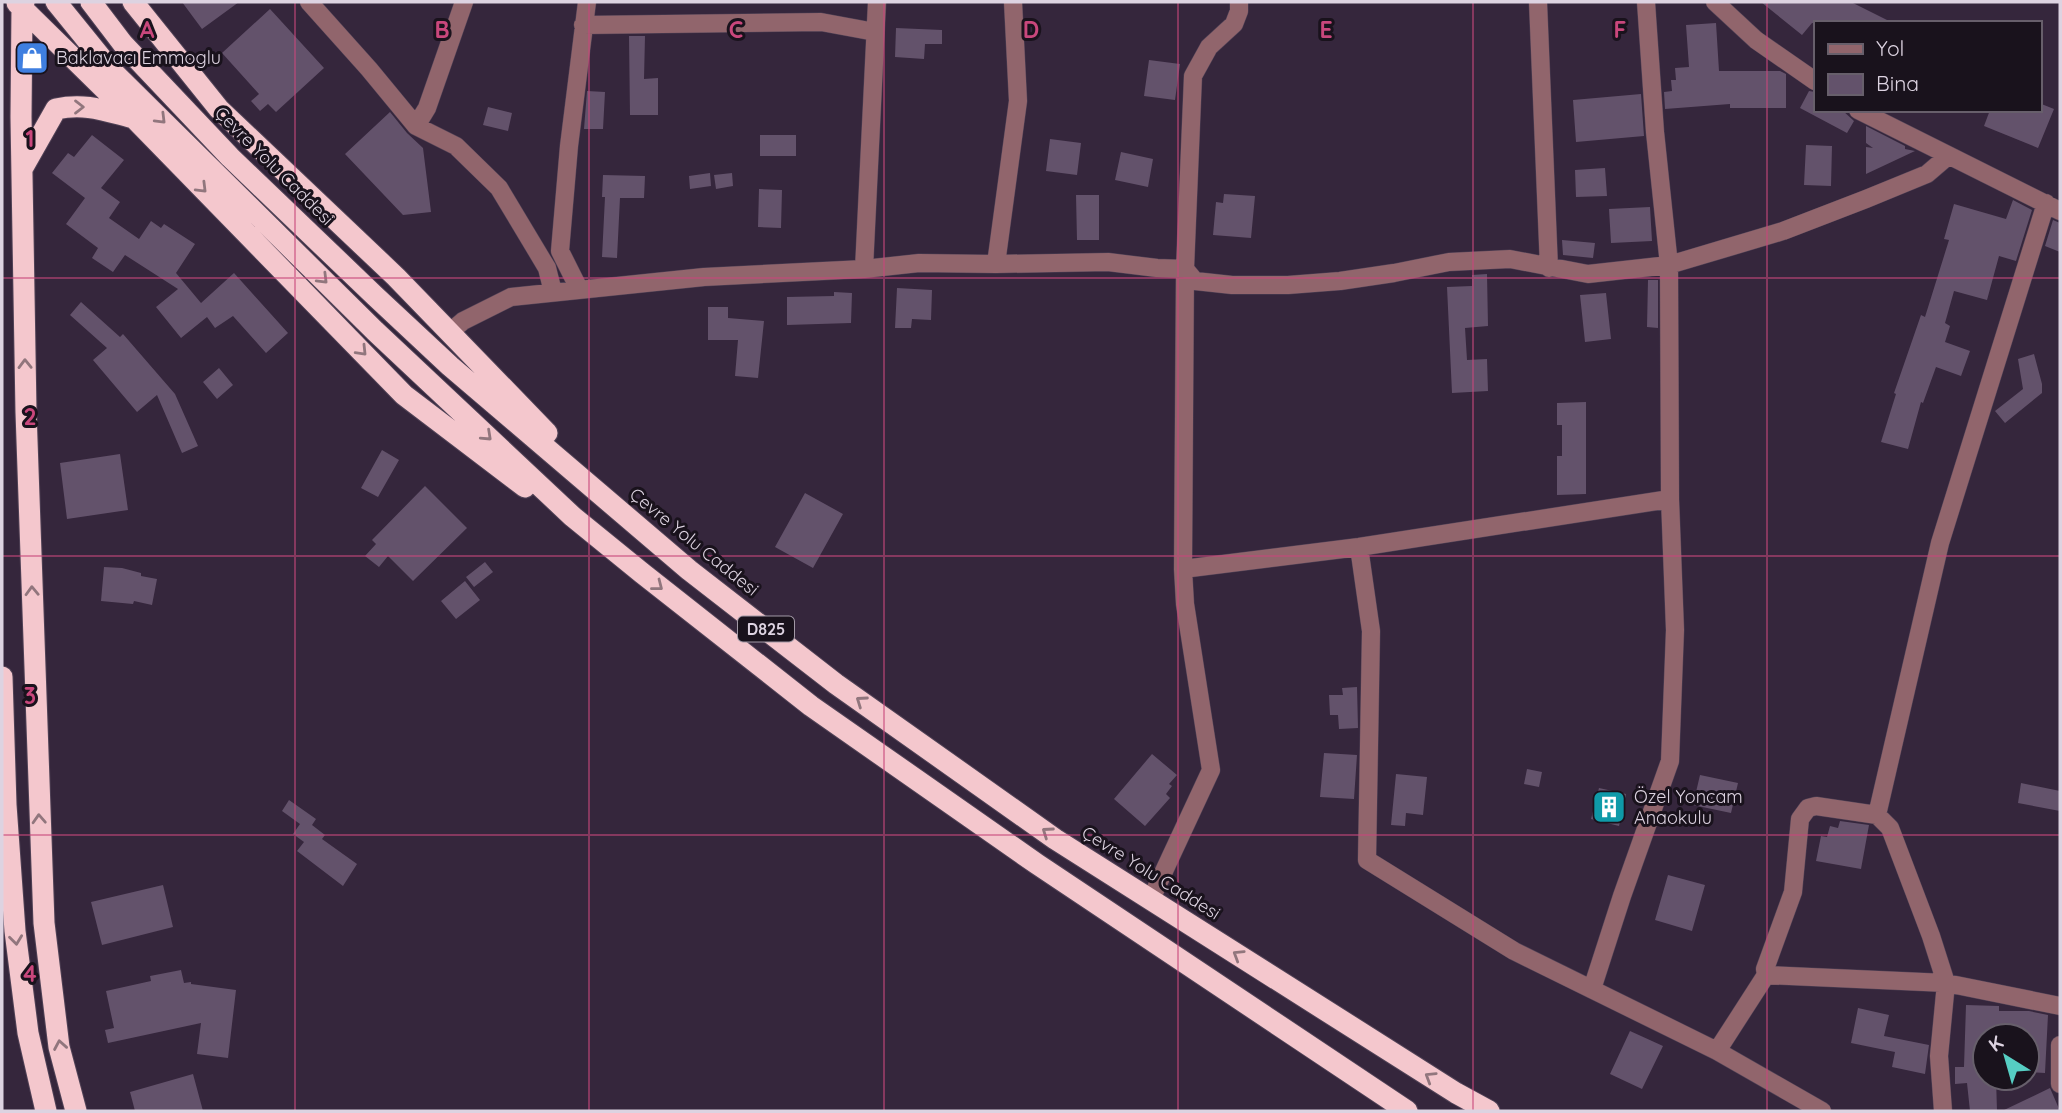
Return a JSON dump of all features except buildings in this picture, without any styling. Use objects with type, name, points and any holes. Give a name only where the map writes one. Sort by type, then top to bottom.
[{"type":"highway","name":"D825","points":[[56,2],[112,71],[375,331],[572,516],[811,706],[1037,864],[1407,1111]]},
{"type":"highway","name":"Çevre Yolu Caddesi","points":[[91,2],[123,44],[230,157],[366,287],[450,366],[689,570],[836,684],[1055,839],[1455,1093],[1489,1111]]},
{"type":"highway","points":[[133,2],[219,109],[396,277],[566,452],[596,491]]},
{"type":"highway","points":[[20,4],[404,395],[523,486],[572,516]]},
{"type":"highway","points":[[20,4],[26,412],[44,923],[59,1046],[76,1111]]},
{"type":"highway","points":[[22,169],[56,109],[76,105],[133,117]]},
{"type":"highway","points":[[2,677],[3,762],[15,931],[28,1033],[46,1111]]},
{"type":"street","points":[[309,2],[416,126],[456,146],[499,188],[547,268],[552,292]]},
{"type":"street","points":[[416,126],[427,108],[464,2]]},
{"type":"street","points":[[579,289],[560,251],[569,146],[587,2]]},
{"type":"street","points":[[864,269],[877,2]]},
{"type":"street","points":[[996,264],[1018,102],[1013,2]]},
{"type":"street","points":[[1151,899],[1211,770],[1185,604],[1183,569],[1185,270],[1193,76],[1209,47],[1234,24],[1239,2]]},
{"type":"street","points":[[1538,2],[1549,268]]},
{"type":"street","points":[[1592,989],[1670,761],[1675,630],[1670,499],[1669,265],[1655,132],[1646,2]]},
{"type":"street","points":[[1715,2],[1756,40],[1814,80]]},
{"type":"street","points":[[583,25],[821,23],[875,32]]},
{"type":"street","points":[[1862,112],[2053,207],[1940,543],[1877,815]]},
{"type":"street","points":[[449,333],[464,321],[511,297],[704,277],[864,269],[919,263],[1108,262],[1185,270],[1195,281],[1232,285],[1340,281],[1450,261],[1510,259],[1588,274],[1669,265],[1783,231],[1866,199],[1927,174],[1948,156]]},
{"type":"street","points":[[1183,569],[1359,547],[1670,499]]},
{"type":"street","points":[[1359,547],[1371,631],[1367,860],[1514,951],[1717,1051],[1822,1111]]},
{"type":"street","points":[[1717,1051],[1766,975],[1765,970],[1793,892],[1800,819],[1808,808],[1816,806],[1877,815],[1890,828],[1946,983],[1939,1056],[1943,1111]]},
{"type":"street","points":[[1766,975],[1946,983],[2060,1006]]},
{"type":"street","points":[[2060,1045],[2060,1084]]},
{"type":"place","name":"Baklavacı Emmoglu","points":[[32,58]]},
{"type":"place","name":"Özel Yoncam Anaokulu","points":[[1609,807]]}]
